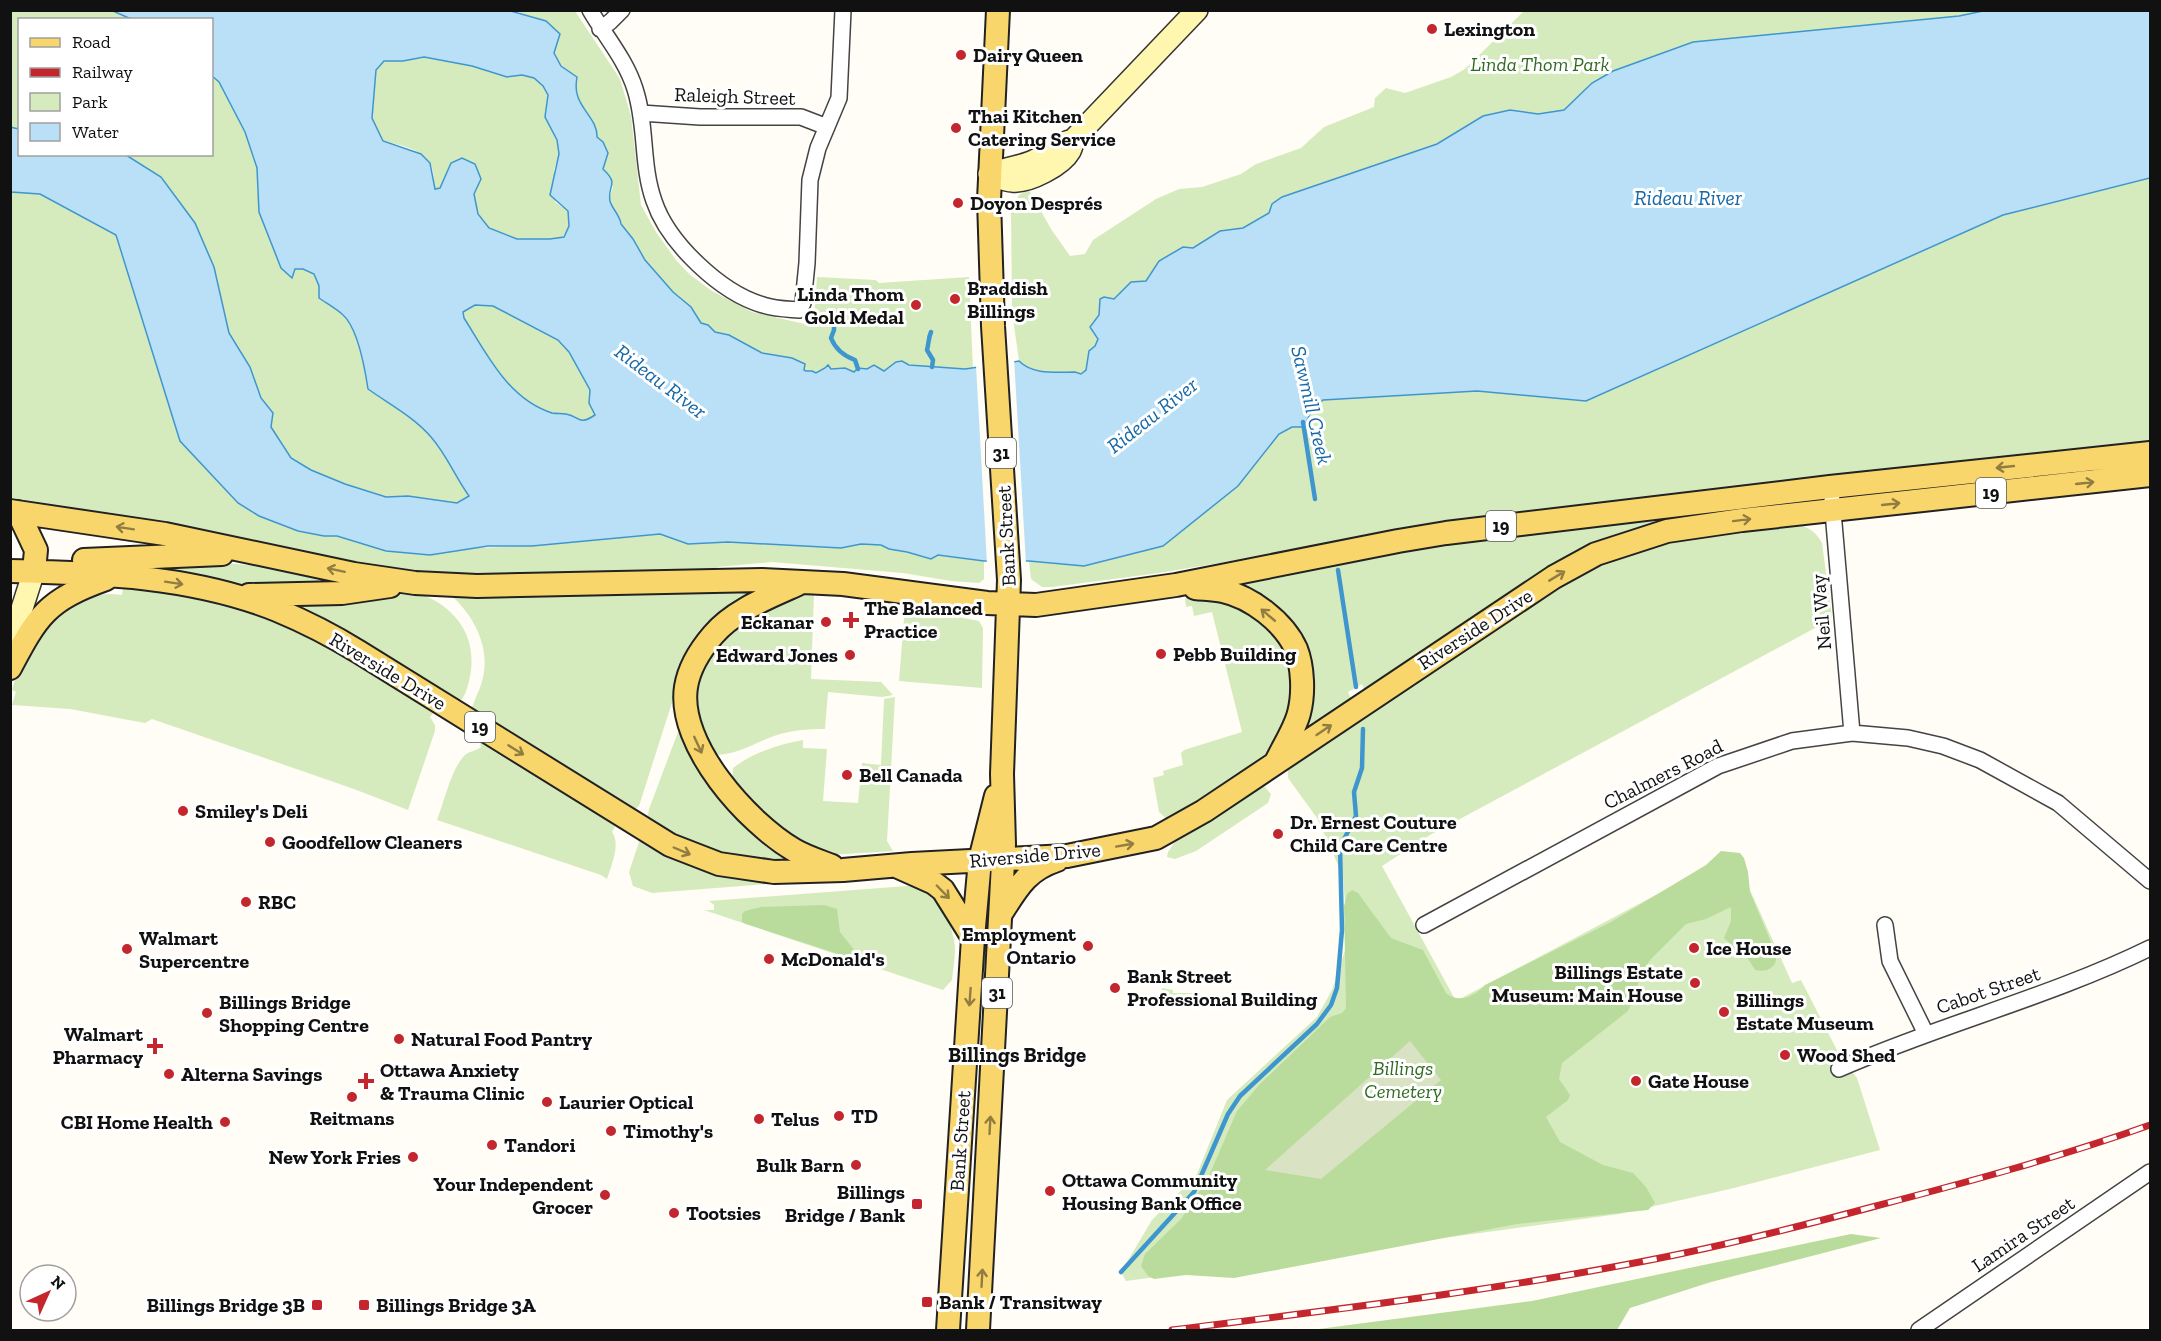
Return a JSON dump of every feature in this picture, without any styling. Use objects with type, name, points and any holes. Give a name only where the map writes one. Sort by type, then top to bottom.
[{"type":"main road","name":"Bank Street","points":[[978,1330],[1004,859],[1002,774],[1009,605],[993,326],[989,174],[998,10]]},
{"type":"main road","name":"19","points":[[14,512],[165,534],[354,574],[415,583],[477,586],[762,580],[843,584],[1009,605],[1036,605],[1176,585],[1446,533],[1830,487],[2151,453]]},
{"type":"main road","name":"Riverside Drive","points":[[10,571],[116,576],[176,583],[231,595],[276,610],[322,630],[651,835],[679,849],[719,864],[774,872],[843,870],[1067,856],[1156,838],[1204,811],[1554,577],[1596,554],[1667,531],[1742,520],[2151,475]]},
{"type":"main road","points":[[14,512],[36,550],[34,571]]},
{"type":"main road","points":[[34,571],[46,560],[54,559],[105,560],[250,552]]},
{"type":"main road","points":[[10,669],[27,636],[47,610],[65,596],[116,576]]},
{"type":"main road","points":[[802,582],[746,609],[714,634],[698,655],[689,677],[686,688],[688,712],[700,752],[740,804],[793,850],[843,870]]},
{"type":"main road","points":[[231,595],[342,593],[415,583]]},
{"type":"main road","points":[[1176,585],[1224,591],[1245,600],[1269,615],[1296,649],[1302,685],[1299,713],[1276,762]]},
{"type":"main road","name":"Bank Street","points":[[948,1330],[980,860],[1002,774]]},
{"type":"main road","points":[[1001,913],[1029,874],[1043,865],[1067,856]]},
{"type":"main road","points":[[895,866],[934,883],[943,891],[973,938]]},
{"type":"street","points":[[590,10],[628,70],[641,113],[647,174],[654,201],[666,225],[704,269],[740,296],[762,305],[799,310],[803,303],[807,263],[810,180],[826,127],[839,98],[843,10]]},
{"type":"street","points":[[600,28],[622,10]]},
{"type":"street","points":[[989,174],[1010,181],[1028,179],[1060,162],[1071,150],[1073,140],[1197,10]]},
{"type":"street","name":"Raleigh Street","points":[[641,113],[700,117],[801,117],[826,127]]},
{"type":"street","name":"Neil Way","points":[[1830,487],[1852,734]]},
{"type":"street","points":[[10,646],[34,571]]},
{"type":"street","name":"Chalmers Road","points":[[1424,925],[1718,766],[1792,741],[1852,734],[1908,738],[1942,746],[1980,760],[2058,803],[2151,881]]},
{"type":"street","points":[[1886,925],[1890,961],[1926,1034]]},
{"type":"street","name":"Cabot Street","points":[[1839,1069],[1926,1034],[2079,981],[2151,948]]},
{"type":"street","name":"Lamira Street","points":[[1919,1330],[2151,1172]]},
{"type":"green space","points":[[521,10],[575,11],[620,79],[631,116],[641,205],[656,232],[689,274],[712,291],[752,312],[809,325],[814,320],[817,277],[876,280],[879,283],[969,277],[973,369],[929,367],[896,362],[884,371],[874,365],[867,369],[858,368],[854,372],[845,368],[825,368],[816,373],[809,373],[792,358],[762,353],[725,333],[715,332],[701,323],[691,307],[673,292],[645,260],[633,238],[621,224],[610,203],[613,187],[603,169],[606,160],[605,148],[597,137],[595,126],[578,97],[577,77],[556,58],[555,48],[558,41],[546,21],[520,13]]},
{"type":"green space","points":[[11,11],[113,11],[129,18],[18,18],[18,129],[11,127]]},
{"type":"green space","name":"Linda Thom Park","points":[[1524,11],[1983,11],[1613,71],[1592,83],[1564,110],[1538,114],[1510,110],[1483,116],[1437,144],[1272,204],[1269,213],[1243,228],[1220,231],[1193,248],[1183,247],[1160,261],[1147,281],[1131,283],[1114,299],[1104,297],[1100,299],[1099,315],[1092,323],[1094,334],[1098,339],[1089,351],[1086,370],[1081,374],[1037,372],[1026,368],[1019,361],[1012,311],[1011,208],[1019,195],[1029,190],[1051,229],[1070,256],[1085,254],[1093,240],[1156,199],[1179,189],[1202,187],[1241,174],[1256,164],[1301,148],[1324,127],[1374,107],[1375,98],[1386,88],[1405,93],[1451,77],[1465,69]]},
{"type":"green space","points":[[424,57],[472,66],[507,77],[522,75],[534,78],[543,86],[548,95],[545,117],[557,140],[559,154],[554,170],[555,202],[568,211],[569,226],[563,237],[528,240],[503,235],[492,230],[478,213],[474,194],[434,189],[433,171],[427,159],[410,148],[383,141],[372,118],[376,70],[384,61],[403,61]]},
{"type":"green space","points":[[213,77],[219,82],[245,132],[257,168],[259,212],[292,277],[295,269],[303,269],[314,274],[319,286],[319,298],[342,314],[352,328],[360,349],[368,389],[409,417],[432,437],[469,496],[457,503],[408,496],[386,497],[345,484],[311,470],[291,458],[271,427],[273,413],[261,398],[250,367],[229,333],[214,267],[161,177],[128,156],[213,156]]},
{"type":"green space","points":[[2150,178],[2150,442],[1622,501],[1424,529],[1159,573],[1052,587],[1042,587],[1031,579],[1029,561],[1084,566],[1238,486],[1279,434],[1292,427],[1304,427],[1311,412],[1323,400],[1477,391],[1586,401],[2003,215]]},
{"type":"green space","points":[[11,192],[40,194],[116,235],[180,441],[324,536],[337,536],[386,551],[532,546],[660,534],[688,544],[728,542],[841,548],[861,544],[881,545],[931,559],[938,555],[984,561],[984,579],[979,583],[951,581],[903,573],[772,562],[717,567],[717,571],[415,575],[11,511]]},
{"type":"green space","points":[[475,305],[493,306],[558,340],[569,352],[590,390],[589,403],[595,415],[586,420],[580,420],[571,415],[552,413],[523,397],[511,386],[490,360],[464,318],[463,312]]},
{"type":"green space","points":[[1808,501],[1808,504],[1683,519],[1365,692],[1362,684],[1348,692],[1352,701],[1307,728],[1304,726],[1305,659],[1215,583],[1421,547]]},
{"type":"green space","name":"Billings Estate Museum","points":[[1787,524],[1808,528],[1822,543],[1832,618],[1430,835],[1382,866],[1456,1001],[1731,855],[1745,879],[1792,983],[1801,980],[1841,1058],[1857,1078],[1880,1150],[1730,1189],[1619,1214],[1126,1281],[1121,1272],[1152,1220],[1197,1174],[1227,1100],[1317,1017],[1332,990],[1348,941],[1343,876],[1317,818],[1288,778],[1288,767],[1488,630],[1589,568],[1655,543],[1762,527],[1764,529],[1784,527]]},
{"type":"green space","points":[[224,563],[323,576],[421,594],[434,600],[456,617],[468,639],[471,666],[464,695],[459,702],[344,634],[141,566]]},
{"type":"green space","points":[[123,587],[193,596],[261,614],[304,632],[338,650],[434,712],[430,717],[435,725],[435,731],[408,810],[152,719],[145,723],[70,709],[12,705],[16,692],[12,690],[20,664],[33,641],[58,616],[77,603],[98,595],[122,595]]},
{"type":"green space","points":[[757,590],[676,690],[639,806],[632,812],[471,712],[481,685],[485,661],[475,626],[453,597],[454,593]]},
{"type":"green space","points":[[814,594],[811,679],[881,682],[893,695],[882,697],[828,692],[825,729],[787,732],[738,751],[716,755],[702,739],[695,696],[704,662],[727,631],[788,597]]},
{"type":"green space","points":[[1200,595],[1250,608],[1288,649],[1295,703],[1271,753],[1213,796],[1168,820],[1159,812],[1153,778],[1164,775],[1163,771],[1183,765],[1181,753],[1184,750],[1242,732],[1212,612],[1194,616],[1192,606],[1186,607],[1185,599]]},
{"type":"green space","points":[[905,606],[979,621],[983,628],[982,688],[899,681]]},
{"type":"green space","points":[[895,697],[887,841],[893,851],[829,855],[782,836],[732,781],[733,768],[749,758],[776,747],[803,740],[803,748],[827,749],[823,801],[858,803],[862,763],[881,765],[884,699]]},
{"type":"green space","points":[[678,732],[683,733],[798,862],[770,864],[693,847],[647,820]]},
{"type":"green space","points":[[480,743],[486,744],[609,819],[615,826],[612,832],[616,843],[607,879],[601,875],[437,820],[455,769],[464,756],[481,747]]},
{"type":"green space","points":[[1262,784],[1271,794],[1268,803],[1196,851],[1175,859],[1167,857],[1177,839]]},
{"type":"green space","points":[[642,841],[711,872],[737,878],[779,881],[780,883],[652,893],[633,886],[629,872],[639,842]]},
{"type":"green space","name":"Billings Estate Museum","points":[[1721,851],[1740,853],[1744,858],[1750,892],[1776,954],[1773,966],[1767,970],[1755,970],[1745,954],[1739,952],[1724,938],[1731,921],[1731,907],[1706,919],[1686,924],[1650,960],[1639,978],[1637,991],[1628,1011],[1562,1063],[1559,1079],[1570,1095],[1568,1100],[1546,1117],[1560,1142],[1603,1165],[1633,1173],[1646,1187],[1655,1203],[1648,1210],[1517,1224],[1234,1278],[1186,1275],[1154,1279],[1148,1276],[1141,1266],[1145,1254],[1181,1219],[1208,1178],[1237,1111],[1260,1084],[1330,1017],[1342,1013],[1346,1008],[1344,906],[1347,894],[1352,890],[1358,893],[1391,938],[1423,950],[1446,993],[1461,998],[1472,995],[1485,985],[1611,922],[1706,865]]},
{"type":"green space","points":[[907,886],[927,888],[925,892],[942,907],[949,923],[955,947],[954,960],[952,980],[943,990],[704,910],[714,910],[714,905],[709,901]]},
{"type":"green space","points":[[824,905],[837,909],[840,932],[859,956],[858,959],[742,922],[742,914],[745,911],[761,907]]},
{"type":"green space","points":[[1162,988],[1173,990],[1173,993],[1193,993],[1195,996],[1183,1008],[1161,1008]]},
{"type":"green space","name":"Billings Cemetery","points":[[1410,1041],[1441,1080],[1321,1179],[1265,1170]]},
{"type":"green space","points":[[1851,1234],[1881,1238],[1711,1282],[1630,1308],[1617,1330],[1311,1330],[1532,1301]]},
{"type":"water","name":"Rideau River","points":[[507,10],[546,21],[560,34],[554,53],[561,66],[577,77],[576,89],[580,102],[595,126],[597,137],[603,142],[608,153],[603,169],[612,182],[611,204],[621,224],[645,260],[673,292],[691,307],[701,323],[708,325],[715,332],[729,335],[762,353],[792,358],[805,364],[804,370],[816,373],[828,365],[831,369],[845,368],[854,372],[858,368],[867,369],[874,365],[884,371],[896,362],[902,361],[909,365],[965,369],[1019,361],[1038,371],[1081,374],[1086,370],[1089,351],[1098,339],[1090,327],[1099,315],[1100,299],[1104,297],[1114,299],[1131,282],[1146,281],[1159,261],[1183,247],[1193,248],[1220,231],[1243,228],[1269,213],[1272,204],[1282,197],[1437,144],[1483,116],[1510,110],[1538,114],[1564,110],[1592,83],[1613,71],[1693,42],[1959,16],[1983,11],[2150,11],[2150,178],[2003,215],[1586,401],[1477,391],[1323,400],[1311,412],[1304,427],[1292,427],[1279,434],[1238,486],[1163,546],[1084,566],[1029,561],[984,561],[938,555],[931,559],[881,545],[861,544],[841,548],[728,542],[688,544],[660,534],[532,546],[488,546],[430,555],[386,551],[337,536],[298,531],[259,516],[238,503],[180,441],[116,235],[40,194],[11,192],[10,127],[18,129],[18,156],[128,156],[161,177],[195,223],[214,267],[229,333],[250,367],[261,398],[273,413],[271,427],[291,458],[311,470],[345,484],[386,497],[408,496],[457,503],[469,496],[431,437],[409,417],[368,389],[360,349],[352,328],[342,314],[319,298],[319,286],[314,274],[303,269],[295,269],[292,278],[281,268],[259,212],[257,168],[245,132],[219,82],[213,77],[213,18],[129,18],[113,11]],"holes":[[[424,57],[472,66],[507,77],[522,75],[534,78],[543,86],[548,95],[545,117],[557,140],[559,154],[550,195],[568,211],[569,226],[564,237],[517,239],[489,228],[478,214],[474,194],[481,179],[475,164],[462,158],[451,163],[440,188],[435,189],[430,163],[421,154],[383,141],[372,118],[376,70],[384,61],[403,61]],[[475,305],[493,306],[558,340],[569,352],[590,390],[589,403],[595,415],[580,420],[571,415],[552,413],[523,397],[511,386],[490,360],[464,318],[463,312]]]},
{"type":"pier","points":[[1014,358],[1026,564],[987,564],[976,365]]},
{"type":"waterway","points":[[834,321],[831,338],[840,351],[855,360],[858,369]]},
{"type":"waterway","points":[[931,332],[927,350],[933,360],[932,367]]},
{"type":"waterway","name":"Sawmill Creek","points":[[1303,422],[1315,499]]},
{"type":"waterway","name":"Sawmill Creek","points":[[1338,570],[1356,687]]},
{"type":"waterway","name":"Sawmill Creek","points":[[1121,1272],[1194,1192],[1228,1114],[1240,1096],[1317,1024],[1331,1005],[1337,988],[1342,930],[1340,847],[1356,816],[1354,792],[1362,768],[1363,729]]},
{"type":"railway","points":[[1172,1330],[1487,1288],[1675,1255],[1776,1232],[1945,1188],[2150,1125]]},
{"type":"place","name":"Lexington","points":[[1432,29]]},
{"type":"place","name":"Dairy Queen","points":[[961,55]]},
{"type":"place","name":"Thai Kitchen Catering Service","points":[[956,128]]},
{"type":"place","name":"Doyon Després","points":[[958,203]]},
{"type":"place","name":"Braddish Billings","points":[[955,299]]},
{"type":"place","name":"Linda Thom Gold Medal","points":[[916,305]]},
{"type":"place","name":"The Balanced Practice","points":[[851,620]]},
{"type":"place","name":"Eckanar","points":[[826,622]]},
{"type":"place","name":"Pebb Building","points":[[1161,654]]},
{"type":"place","name":"Edward Jones","points":[[850,655]]},
{"type":"place","name":"Bell Canada","points":[[847,775]]},
{"type":"place","name":"Smiley's Deli","points":[[183,811]]},
{"type":"place","name":"Dr. Ernest Couture Child Care Centre","points":[[1278,834]]},
{"type":"place","name":"Goodfellow Cleaners","points":[[270,842]]},
{"type":"place","name":"RBC","points":[[246,902]]},
{"type":"place","name":"Employment Ontario","points":[[1088,946]]},
{"type":"place","name":"Ice House","points":[[1694,948]]},
{"type":"place","name":"Walmart Supercentre","points":[[127,949]]},
{"type":"place","name":"McDonald's","points":[[769,959]]},
{"type":"place","name":"Billings Estate Museum: Main House","points":[[1695,983]]},
{"type":"place","name":"Bank Street Professional Building","points":[[1115,988]]},
{"type":"place","name":"Billings Estate Museum","points":[[1724,1012]]},
{"type":"place","name":"Billings Bridge Shopping Centre","points":[[207,1013]]},
{"type":"place","name":"Natural Food Pantry","points":[[399,1039]]},
{"type":"place","name":"Walmart Pharmacy","points":[[155,1046]]},
{"type":"place","name":"Wood Shed","points":[[1785,1055]]},
{"type":"place","name":"Alterna Savings","points":[[169,1074]]},
{"type":"place","name":"Ottawa Anxiety & Trauma Clinic","points":[[366,1081]]},
{"type":"place","name":"Gate House","points":[[1636,1081]]},
{"type":"place","name":"Reitmans","points":[[352,1097]]},
{"type":"place","name":"Laurier Optical","points":[[547,1102]]},
{"type":"place","name":"TD","points":[[839,1116]]},
{"type":"place","name":"Telus","points":[[759,1119]]},
{"type":"place","name":"CBI Home Health","points":[[225,1122]]},
{"type":"place","name":"Timothy's","points":[[611,1131]]},
{"type":"place","name":"Tandori","points":[[492,1145]]},
{"type":"place","name":"New York Fries","points":[[413,1157]]},
{"type":"place","name":"Bulk Barn","points":[[856,1165]]},
{"type":"place","name":"Ottawa Community Housing Bank Office","points":[[1050,1191]]},
{"type":"place","name":"Your Independent Grocer","points":[[605,1195]]},
{"type":"place","name":"Billings Bridge / Bank","points":[[917,1204]]},
{"type":"place","name":"Tootsies","points":[[674,1213]]},
{"type":"place","name":"Bank / Transitway","points":[[927,1302]]},
{"type":"place","name":"Billings Bridge 3B","points":[[317,1305]]},
{"type":"place","name":"Billings Bridge 3A","points":[[364,1305]]},
{"type":"district","name":"Billings Bridge","points":[[1017,1054]]}]
